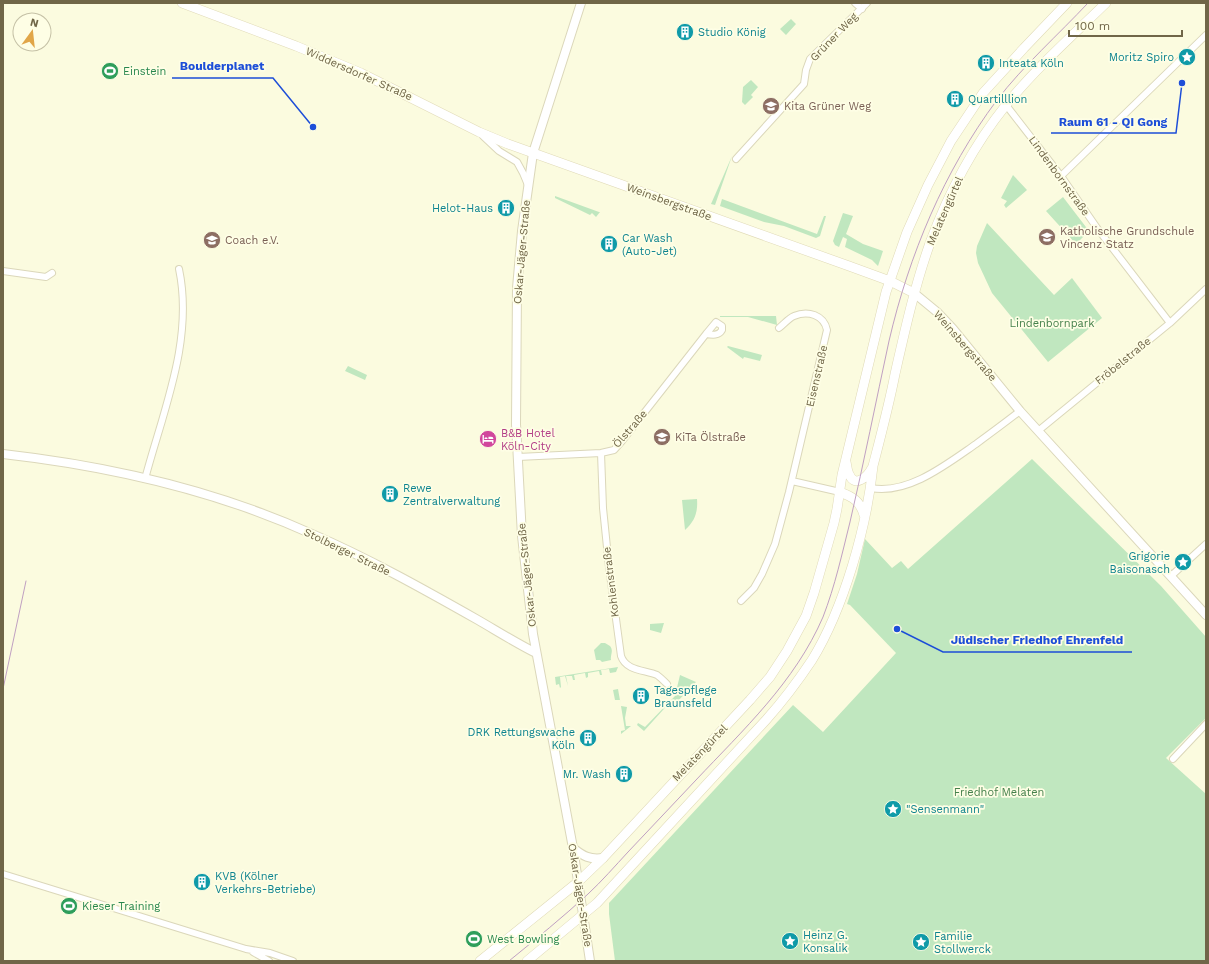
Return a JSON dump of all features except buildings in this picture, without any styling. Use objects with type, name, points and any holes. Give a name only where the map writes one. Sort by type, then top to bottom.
[{"type":"main road","name":"Widdersdorfer Straße","points":[[182,3],[296,46],[361,73],[479,132],[533,153]]},
{"type":"main road","name":"Melatengürtel","points":[[527,961],[597,903],[766,720],[791,691],[813,658],[829,627],[851,570],[871,488],[873,466],[914,293],[931,242],[957,183],[975,151],[1006,105],[1046,62],[1106,3]]},
{"type":"main road","name":"Melatengürtel","points":[[480,961],[578,882],[602,858],[750,700],[770,677],[788,651],[806,616],[820,578],[836,516],[846,458],[890,281],[907,232],[928,185],[959,129],[989,86],[1062,5]]},
{"type":"main road","name":"Weinsbergstraße","points":[[533,153],[890,281],[914,293]]},
{"type":"main road","name":"Melatengürtel","points":[[846,458],[848,474],[854,480],[858,481],[866,477],[873,466]]},
{"type":"main road","points":[[840,492],[858,501],[864,515]]},
{"type":"street","name":"Oskar-Jäger-Straße","points":[[581,3],[533,153],[528,185],[522,231],[517,304],[516,424],[523,551],[536,653],[573,848],[590,961]]},
{"type":"street","name":"Grüner Weg","points":[[855,3],[862,9]]},
{"type":"street","name":"Grüner Weg","points":[[736,159],[804,84],[806,70],[810,60],[868,3]]},
{"type":"street","points":[[1061,176],[1206,35]]},
{"type":"street","name":"Lindenbornstraße","points":[[1006,105],[1061,176],[1097,228],[1170,323]]},
{"type":"street","name":"Oskar-Jäger-Straße","points":[[479,132],[499,151],[517,162],[528,185]]},
{"type":"street","points":[[145,479],[180,353],[183,315],[182,285],[179,269]]},
{"type":"street","points":[[3,271],[46,277],[52,273]]},
{"type":"street","name":"Fröbelstraße","points":[[1038,431],[1170,323],[1206,289]]},
{"type":"street","name":"Weinsbergstraße","points":[[914,293],[937,312],[953,329],[1020,411],[1206,615]]},
{"type":"street","name":"Eisenstraße","points":[[741,601],[754,588],[768,561],[778,531],[792,481],[827,330],[826,325],[820,317],[805,314],[793,316],[780,328]]},
{"type":"street","name":"Ölstraße","points":[[518,457],[601,453],[614,450],[706,334]]},
{"type":"street","points":[[871,488],[882,490],[901,486],[920,479],[942,468],[1020,411]]},
{"type":"street","name":"Kohlenstraße","points":[[601,453],[603,508],[609,567],[622,660],[631,667],[657,676],[667,684]]},
{"type":"street","name":"Stolberger Straße","points":[[3,454],[104,469],[190,489],[249,509],[312,534],[389,572],[536,653]]},
{"type":"street","points":[[792,481],[840,492]]},
{"type":"street","points":[[1171,576],[1206,544]]},
{"type":"street","points":[[1172,759],[1206,724]]},
{"type":"street","points":[[573,848],[587,858],[602,858]]},
{"type":"street","points":[[3,874],[246,949],[270,953],[293,961]]},
{"type":"street","points":[[246,949],[269,961]]},
{"type":"green space","points":[[791,19],[796,24],[786,35],[780,29]]},
{"type":"green space","points":[[751,80],[758,87],[751,95],[753,97],[745,105],[742,102],[743,87]]},
{"type":"green space","points":[[732,156],[715,205],[711,204]]},
{"type":"green space","points":[[1013,175],[1027,190],[1006,208],[1004,205],[1007,201],[1001,198]]},
{"type":"green space","points":[[555,196],[600,212],[596,217],[592,213],[590,215],[555,198]]},
{"type":"green space","points":[[1063,197],[1089,231],[1076,244],[1046,211]]},
{"type":"green space","points":[[722,199],[817,234],[824,216],[826,216],[820,236],[816,238],[784,226],[764,222],[720,206]]},
{"type":"green space","points":[[843,213],[853,216],[846,234],[863,244],[883,251],[878,266],[872,260],[845,247],[847,239],[843,237],[839,247],[835,245],[833,241]]},
{"type":"green space","name":"Lindenbornpark","points":[[987,223],[1054,295],[1072,278],[1102,318],[1048,362],[992,293],[978,263],[976,253],[977,246]]},
{"type":"green space","points":[[720,316],[776,316],[777,325],[748,317]]},
{"type":"green space","points":[[727,347],[762,355],[760,361],[744,357],[743,359]]},
{"type":"green space","points":[[348,366],[367,375],[365,380],[345,371]]},
{"type":"green space","name":"Friedhof Melaten","points":[[1032,459],[1161,586],[1206,637],[1206,718],[1166,758],[1206,794],[1206,961],[615,961],[609,903],[793,705],[823,732],[896,653],[850,605],[847,604],[857,574],[865,539],[892,568],[901,561],[908,569]]},
{"type":"green space","points":[[697,499],[695,516],[685,530],[682,500]]},
{"type":"green space","points":[[664,623],[661,633],[650,630],[650,624]]},
{"type":"green space","points":[[601,643],[605,643],[610,646],[612,651],[611,660],[602,662],[600,660],[596,660],[594,650]]},
{"type":"green space","points":[[618,667],[616,672],[610,673],[609,669],[601,670],[602,675],[600,675],[599,671],[588,673],[588,677],[586,678],[585,673],[574,675],[575,680],[573,680],[572,676],[566,676],[568,686],[565,676],[560,677],[561,687],[560,688],[559,684],[556,685],[555,677]]},
{"type":"green space","points":[[680,675],[696,682],[676,703],[672,700],[644,731],[637,725],[638,723],[645,727],[675,696]]},
{"type":"green space","points":[[618,689],[620,700],[615,700],[613,690]]},
{"type":"green space","points":[[621,706],[627,707],[625,718],[626,726],[631,726],[621,734],[621,731],[625,730]]},
{"type":"tram line","points":[[509,961],[569,911],[603,879],[732,743],[767,704],[798,663],[823,617],[835,582],[850,522],[897,309],[918,246],[931,215],[961,156],[978,127],[997,100],[1007,87],[1088,3]]},
{"type":"tram line","points":[[3,689],[26,581]]},
{"type":"place","name":"Studio König","points":[[685,32]]},
{"type":"place","name":"Moritz Spiro","points":[[1187,57]]},
{"type":"place","name":"Inteata Köln","points":[[986,63]]},
{"type":"place","name":"Einstein","points":[[110,71]]},
{"type":"place","name":"Raum 61 - Qi Gong","points":[[1182,83]]},
{"type":"place","name":"Quartilllion","points":[[955,99]]},
{"type":"place","name":"Kita Grüner Weg","points":[[771,106]]},
{"type":"place","name":"Boulderplanet","points":[[313,127]]},
{"type":"place","name":"Helot-Haus","points":[[506,208]]},
{"type":"place","name":"Katholische Grundschule Vincenz Statz","points":[[1047,237]]},
{"type":"place","name":"Coach e.V.","points":[[212,240]]},
{"type":"place","name":"Car Wash (Auto-Jet)","points":[[609,244]]},
{"type":"place","name":"KiTa Ölstraße","points":[[662,437]]},
{"type":"place","name":"B&B Hotel Köln-City","points":[[488,439]]},
{"type":"place","name":"Rewe Zentralverwaltung","points":[[390,494]]},
{"type":"place","name":"Grigorie Baisonasch","points":[[1183,562]]},
{"type":"place","name":"Jüdischer Friedhof Ehrenfeld","points":[[897,629]]},
{"type":"place","name":"Tagespflege Braunsfeld","points":[[641,696]]},
{"type":"place","name":"DRK Rettungswache Köln","points":[[588,738]]},
{"type":"place","name":"Mr. Wash","points":[[624,774]]},
{"type":"place","name":"\"Sensenmann\"","points":[[893,809]]},
{"type":"place","name":"KVB (Kölner Verkehrs-Betriebe)","points":[[202,882]]},
{"type":"place","name":"Kieser Training","points":[[69,906]]},
{"type":"place","name":"West Bowling","points":[[474,939]]},
{"type":"place","name":"Heinz G. Konsalik","points":[[790,941]]},
{"type":"place","name":"Familie Stollwerck","points":[[921,942]]}]
